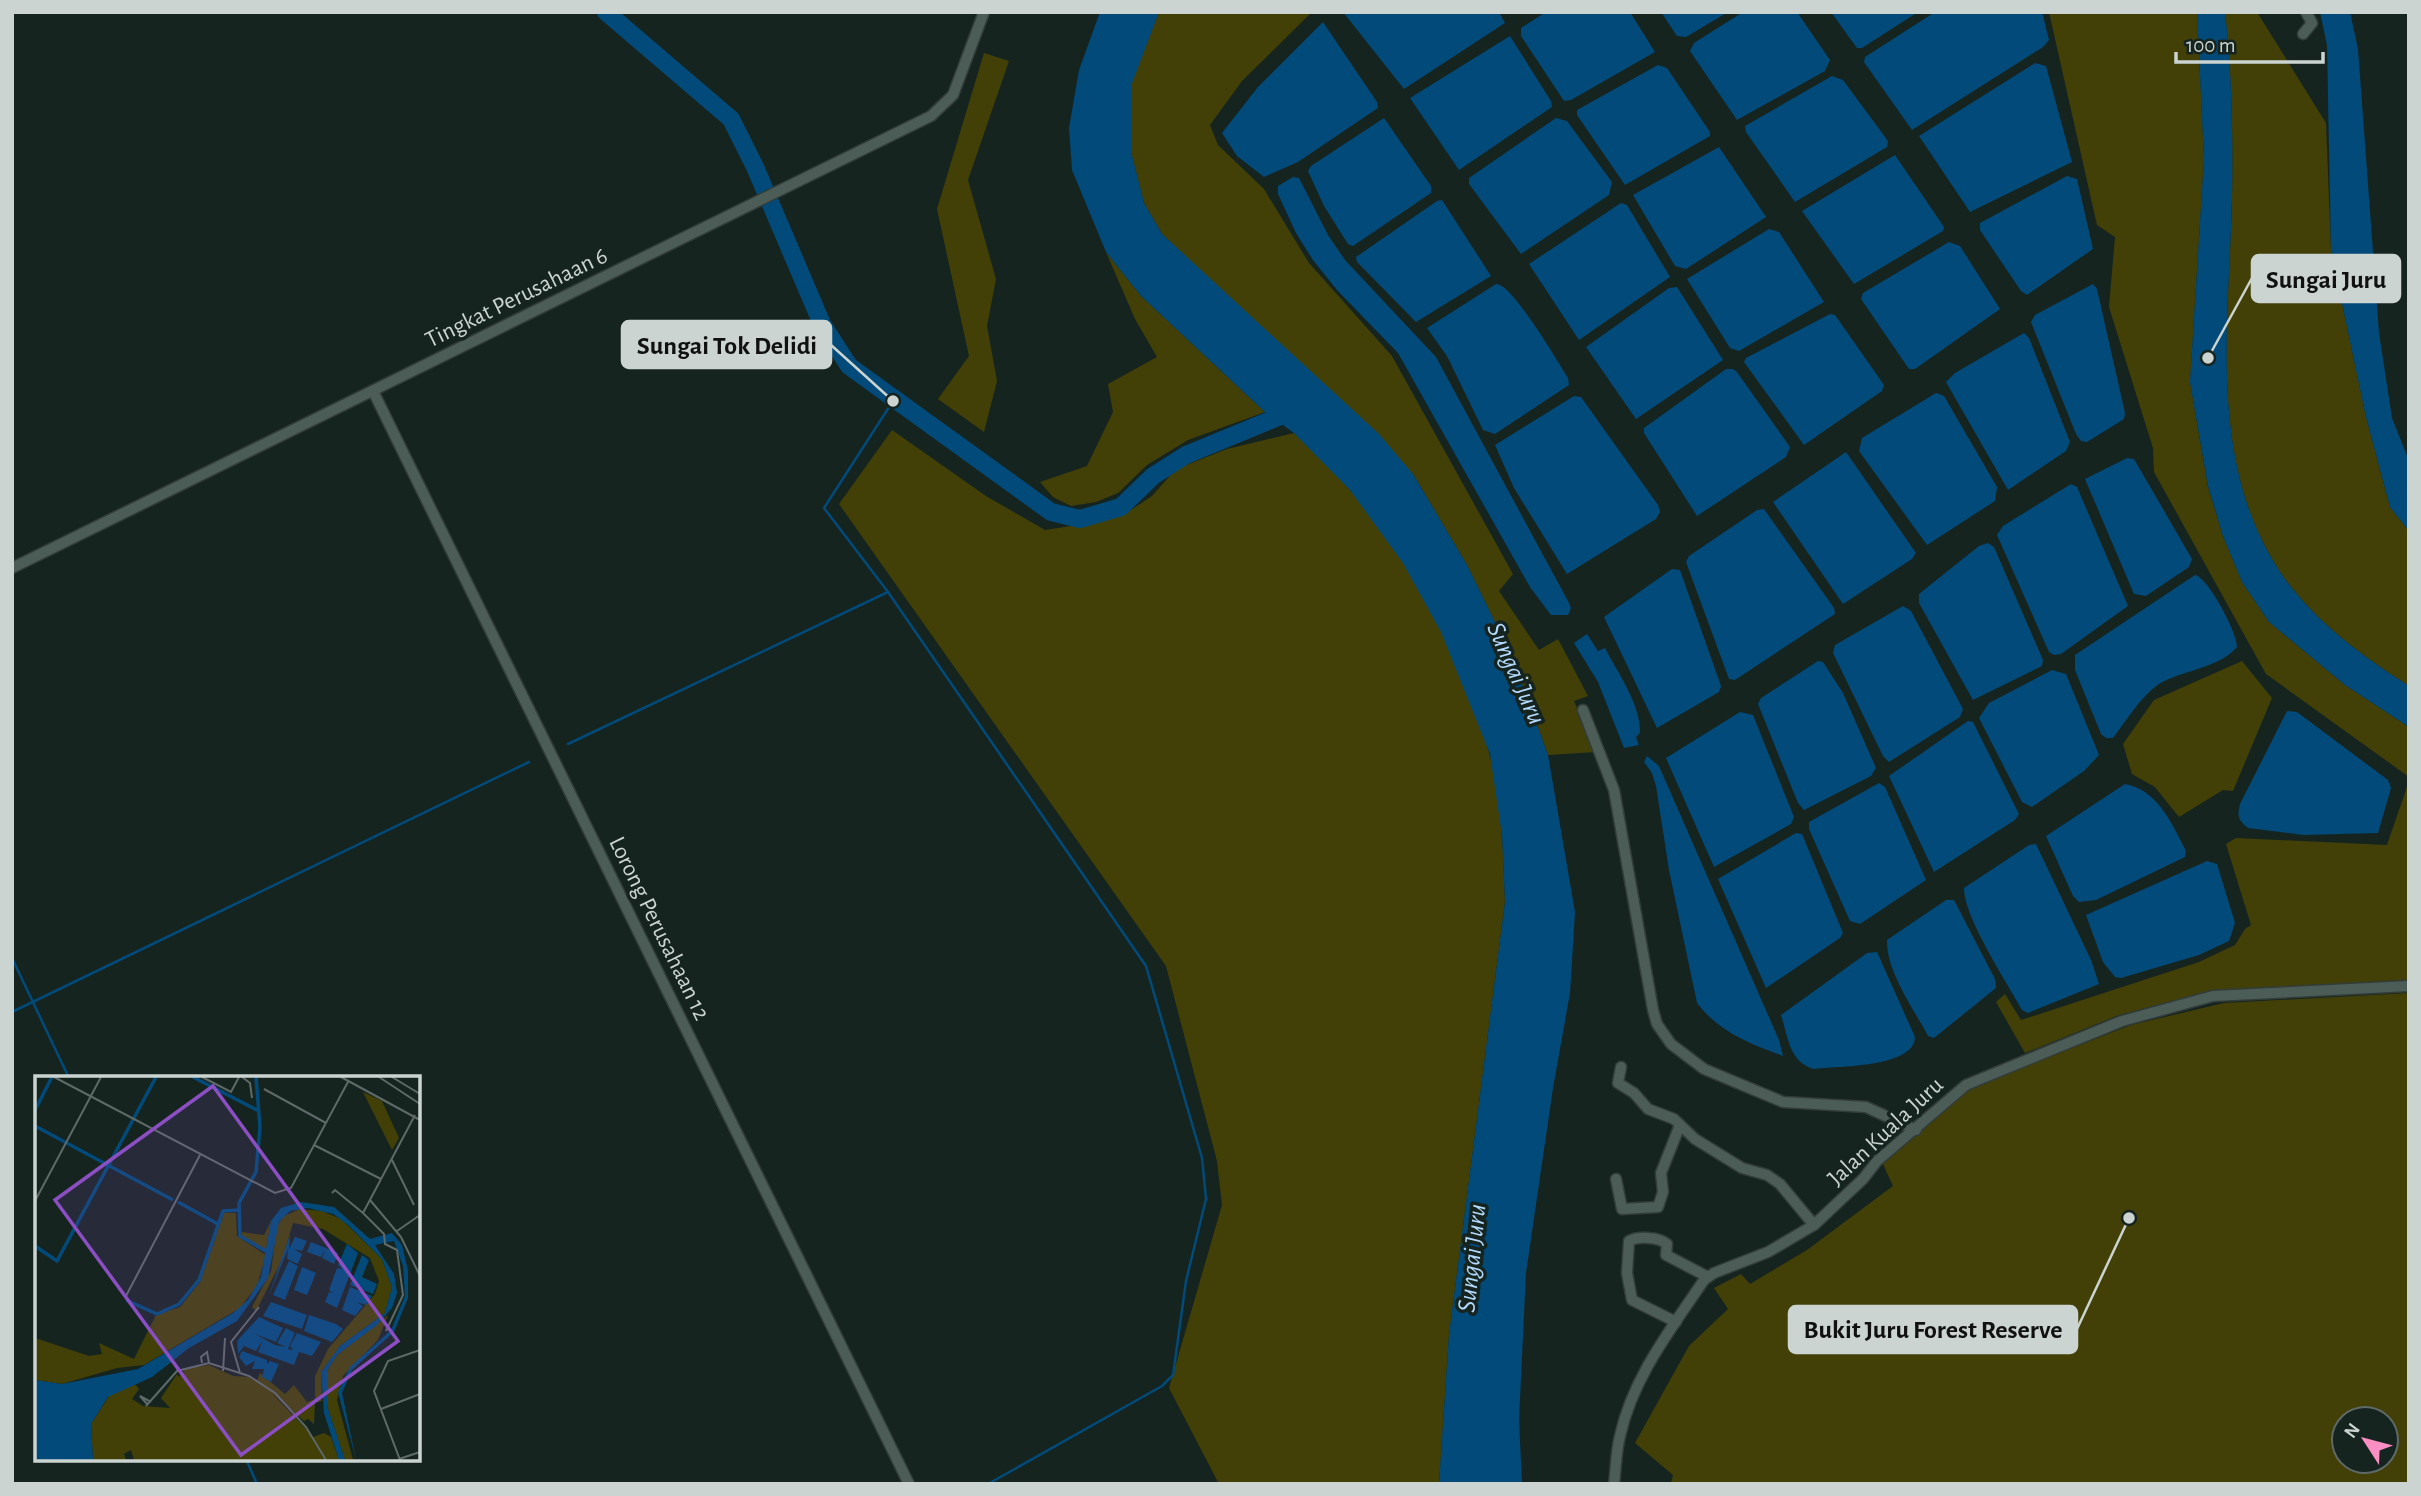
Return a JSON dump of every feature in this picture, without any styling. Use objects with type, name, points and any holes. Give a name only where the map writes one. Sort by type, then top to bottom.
[{"type":"street","name":"Tingkat Perusahaan 6","points":[[12,568],[790,186],[942,108],[958,82],[984,12]]},
{"type":"street","points":[[2303,34],[2312,23],[2306,12]]},
{"type":"street","name":"Lorong Perusahaan 12","points":[[373,391],[909,1484]]},
{"type":"street","points":[[1583,709],[1614,790],[1645,978],[1657,1024],[1671,1044],[1704,1069],[1783,1102],[1866,1107],[1916,1130]]},
{"type":"street","name":"Jalan Kuala Juru","points":[[1708,1277],[1768,1252],[1814,1225],[1864,1179],[1877,1161],[1966,1085],[2122,1021],[2213,996],[2409,985]]},
{"type":"street","points":[[1621,1067],[1618,1083],[1634,1093],[1648,1108],[1680,1125],[1695,1139],[1742,1168],[1767,1175],[1780,1184],[1814,1225]]},
{"type":"street","points":[[1616,1179],[1622,1209],[1658,1207],[1663,1192],[1661,1173],[1680,1125]]},
{"type":"street","points":[[1615,1484],[1619,1438],[1628,1405],[1654,1354],[1708,1277],[1665,1255],[1667,1244],[1662,1240],[1634,1238],[1629,1241],[1629,1294],[1636,1304],[1676,1322]]},
{"type":"shaded area","points":[[1159,12],[1312,12],[1242,81],[1210,125],[1218,145],[1264,189],[1309,263],[1392,356],[1513,574],[1499,591],[1539,650],[1558,639],[1588,696],[1574,701],[1596,752],[1548,755],[1513,659],[1467,565],[1413,474],[1162,234],[1144,203],[1131,152],[1130,86]]},
{"type":"shaded area","points":[[2049,12],[2197,12],[2204,159],[2190,382],[2208,487],[2223,536],[2242,582],[2269,622],[2345,685],[2409,727],[2409,777],[2266,674],[2154,472],[2153,448],[2109,307],[2115,237],[2097,225]]},
{"type":"shaded area","points":[[2225,12],[2257,12],[2326,123],[2331,251],[2366,417],[2390,507],[2409,531],[2409,686],[2374,663],[2326,625],[2298,595],[2285,579],[2260,536],[2243,491],[2233,443],[2228,394],[2232,152],[2231,82]]},
{"type":"shaded area","points":[[984,53],[1009,61],[968,180],[996,279],[987,326],[997,381],[984,432],[938,399],[969,356],[937,209]]},
{"type":"shaded area","points":[[1106,252],[1141,296],[1265,412],[1188,440],[1147,465],[1118,493],[1096,502],[1071,506],[1053,497],[1040,482],[1087,466],[1113,412],[1108,384],[1157,357],[1135,319]]},
{"type":"shaded area","points":[[892,430],[986,496],[1045,530],[1097,522],[1125,514],[1152,496],[1176,469],[1227,449],[1294,433],[1373,518],[1434,614],[1466,684],[1489,753],[1499,808],[1505,902],[1449,1335],[1439,1484],[1219,1484],[1169,1388],[1222,1205],[1217,1161],[1166,966],[839,504]]},
{"type":"shaded area","points":[[2242,661],[2272,698],[2233,791],[2223,790],[2179,817],[2155,787],[2132,774],[2123,744],[2154,700]]},
{"type":"shaded area","points":[[2409,781],[2409,980],[2211,991],[2119,1015],[2025,1053],[1996,1002],[2005,994],[2021,1020],[2199,962],[2235,945],[2245,929],[2251,925],[2226,844],[2236,838],[2387,845]]},
{"type":"shaded area","points":[[2409,993],[2409,1484],[1671,1484],[1673,1475],[1635,1443],[1689,1346],[1728,1309],[1714,1288],[1741,1274],[1750,1284],[1807,1250],[1893,1186],[1883,1164],[1972,1087],[2131,1025],[2224,1003]]},
{"type":"water","name":"Sungai Juru","points":[[1100,12],[1159,12],[1131,86],[1131,152],[1144,203],[1162,234],[1379,434],[1413,474],[1467,565],[1513,659],[1548,755],[1575,912],[1570,993],[1526,1273],[1519,1419],[1522,1484],[1439,1484],[1449,1335],[1505,902],[1502,835],[1490,754],[1441,632],[1403,563],[1350,490],[1294,433],[1265,412],[1141,296],[1106,252],[1072,170],[1069,128],[1079,70]]},
{"type":"water","points":[[1343,12],[1499,12],[1505,23],[1404,89]]},
{"type":"water","points":[[1546,12],[1630,12],[1655,52],[1571,100],[1564,101],[1521,36],[1521,28]]},
{"type":"water","points":[[1661,12],[1728,12],[1686,37],[1677,36]]},
{"type":"water","points":[[1743,12],[1797,12],[1830,60],[1825,71],[1737,120],[1690,51],[1694,43]]},
{"type":"water","points":[[1831,12],[1918,12],[1862,48],[1857,48]]},
{"type":"water","points":[[1935,12],[2042,12],[2049,40],[2043,47],[1912,130],[1864,62],[1865,57]]},
{"type":"water","points":[[2197,12],[2225,12],[2231,82],[2232,152],[2228,394],[2233,443],[2243,491],[2260,536],[2285,579],[2298,595],[2326,625],[2374,663],[2409,686],[2409,727],[2345,685],[2269,622],[2242,582],[2223,536],[2208,486],[2190,382],[2204,159]]},
{"type":"water","points":[[2320,12],[2350,12],[2358,49],[2379,333],[2392,418],[2409,461],[2409,531],[2390,507],[2366,417],[2331,251],[2327,45]]},
{"type":"water","points":[[1323,22],[1377,102],[1378,108],[1298,162],[1264,177],[1237,156],[1222,133],[1258,87]]},
{"type":"water","points":[[1510,36],[1551,101],[1552,107],[1459,170],[1410,98]]},
{"type":"water","points":[[2035,63],[2046,66],[2072,162],[1970,212],[1919,136]]},
{"type":"water","points":[[1658,65],[1667,68],[1710,132],[1710,136],[1625,185],[1577,115],[1577,110]]},
{"type":"water","points":[[1832,76],[1843,80],[1888,141],[1887,147],[1795,202],[1746,132],[1745,126]]},
{"type":"water","points":[[1384,118],[1431,186],[1431,193],[1353,246],[1348,244],[1324,206],[1308,171],[1311,166]]},
{"type":"water","points":[[1556,118],[1567,121],[1612,182],[1609,195],[1521,254],[1469,184],[1469,178]]},
{"type":"water","points":[[1719,147],[1766,217],[1686,269],[1675,266],[1633,195]]},
{"type":"water","points":[[1895,155],[1944,227],[1943,231],[1854,284],[1802,211]]},
{"type":"water","points":[[2067,176],[2077,179],[2093,249],[2027,295],[2021,291],[1980,230],[1980,223]]},
{"type":"water","points":[[1293,177],[1299,178],[1328,235],[1345,260],[1436,357],[1568,601],[1571,608],[1568,615],[1551,615],[1530,587],[1398,353],[1337,290],[1296,233],[1278,194],[1278,186]]},
{"type":"water","points":[[1442,200],[1491,276],[1416,322],[1357,262],[1356,257]]},
{"type":"water","points":[[1621,203],[1627,205],[1670,277],[1579,340],[1529,264]]},
{"type":"water","points":[[1769,229],[1779,232],[1824,302],[1739,351],[1730,348],[1687,279]]},
{"type":"water","points":[[1949,242],[1960,246],[2000,309],[1915,369],[1909,369],[1861,299],[1863,293]]},
{"type":"water","points":[[1496,284],[1513,296],[1523,309],[1568,378],[1569,385],[1495,434],[1483,430],[1447,356],[1427,328]]},
{"type":"water","points":[[2093,284],[2097,289],[2125,413],[2124,419],[2087,442],[2081,441],[2076,434],[2031,322],[2035,315]]},
{"type":"water","points":[[1677,287],[1723,360],[1636,419],[1586,347],[1669,288]]},
{"type":"water","points":[[1830,314],[1835,315],[1884,385],[1882,391],[1804,445],[1744,362],[1746,358]]},
{"type":"water","points":[[2024,333],[2029,338],[2070,442],[2066,451],[2008,490],[1946,382],[1955,373]]},
{"type":"water","points":[[1726,369],[1737,372],[1790,447],[1786,457],[1697,516],[1644,433],[1644,428]]},
{"type":"water","points":[[1936,393],[1944,396],[1997,487],[1995,501],[1927,545],[1859,451],[1862,438]]},
{"type":"water","points":[[1574,396],[1581,397],[1658,505],[1660,512],[1656,519],[1567,574],[1514,488],[1495,445]]},
{"type":"water","points":[[1846,452],[1916,553],[1912,559],[1843,604],[1773,502]]},
{"type":"water","points":[[2127,458],[2134,459],[2192,559],[2189,567],[2146,596],[2134,594],[2085,479]]},
{"type":"water","points":[[2071,484],[2077,487],[2128,606],[2061,654],[2054,655],[2049,652],[1997,535],[2003,526]]},
{"type":"water","points":[[1764,509],[1834,608],[1835,614],[1735,680],[1729,679],[1686,562],[1689,556],[1757,510]]},
{"type":"water","points":[[1988,543],[1994,547],[2043,660],[2042,666],[1973,700],[1919,603],[1919,594],[1979,546]]},
{"type":"water","points":[[1672,569],[1680,570],[1721,686],[1719,692],[1657,728],[1604,617]]},
{"type":"water","points":[[2195,575],[2207,585],[2221,607],[2233,631],[2237,647],[2221,660],[2159,684],[2140,702],[2113,738],[2106,738],[2101,734],[2075,670],[2075,655]]},
{"type":"water","points":[[1903,606],[1911,611],[1963,709],[1960,717],[1889,762],[1883,756],[1833,653],[1835,645]]},
{"type":"water","points":[[1587,634],[1598,651],[1605,648],[1628,689],[1637,711],[1640,733],[1636,737],[1639,745],[1624,748],[1598,682],[1574,643]]},
{"type":"water","points":[[1818,661],[1823,662],[1843,693],[1876,768],[1871,776],[1804,810],[1798,803],[1758,704],[1761,698]]},
{"type":"water","points":[[2052,670],[2066,674],[2099,755],[2084,771],[2032,807],[2022,802],[1979,718],[1989,703]]},
{"type":"water","points":[[2287,711],[2297,712],[2388,780],[2391,788],[2378,833],[2304,835],[2248,828],[2242,823],[2239,818],[2240,804]]},
{"type":"water","points":[[1740,712],[1753,715],[1794,817],[1791,824],[1714,867],[1666,758]]},
{"type":"water","points":[[1968,721],[1973,722],[2019,814],[2015,820],[1934,872],[1889,776]]},
{"type":"water","points":[[1647,756],[1659,766],[1779,1040],[1783,1056],[1725,1030],[1697,1003],[1669,870],[1656,786],[1652,773],[1644,762]]},
{"type":"water","points":[[1879,783],[1885,787],[1926,880],[1860,924],[1850,921],[1809,829],[1809,822]]},
{"type":"water","points":[[2125,784],[2146,793],[2163,810],[2186,851],[2185,857],[2096,900],[2079,902],[2073,896],[2046,836]]},
{"type":"water","points":[[1796,833],[1802,834],[1843,933],[1840,938],[1766,988],[1718,879]]},
{"type":"water","points":[[2036,844],[2091,960],[2099,984],[2028,1013],[2022,1010],[1978,932],[1964,888],[2029,845]]},
{"type":"water","points":[[2207,861],[2217,864],[2235,923],[2229,941],[2199,955],[2121,978],[2115,977],[2103,962],[2086,915]]},
{"type":"water","points":[[1946,900],[1954,900],[1995,979],[1996,988],[1934,1038],[1928,1036],[1902,990],[1891,964],[1887,940]]},
{"type":"water","points":[[1877,952],[1915,1037],[1911,1047],[1902,1055],[1873,1064],[1813,1069],[1805,1065],[1794,1054],[1781,1015],[1867,953]]},
{"type":"waterway","points":[[606,12],[731,119],[755,167],[822,324],[849,366],[1051,512],[1080,519],[1121,507],[1153,476],[1186,455],[1295,410]]},
{"type":"waterway","points":[[893,401],[824,508],[888,592],[1146,966],[1202,1158],[1206,1199],[1186,1281],[1173,1375],[1162,1386],[988,1484]]},
{"type":"waterway","points":[[568,744],[888,592]]},
{"type":"waterway","points":[[12,1012],[529,762]]},
{"type":"waterway","points":[[12,958],[68,1076]]},
{"type":"waterway","points":[[247,1461],[257,1484]]},
{"type":"place","name":"Sungai Juru","points":[[2208,358]]},
{"type":"place","name":"Sungai Tok Delidi","points":[[893,401]]},
{"type":"place","name":"Bukit Juru Forest Reserve","points":[[2129,1218]]}]
